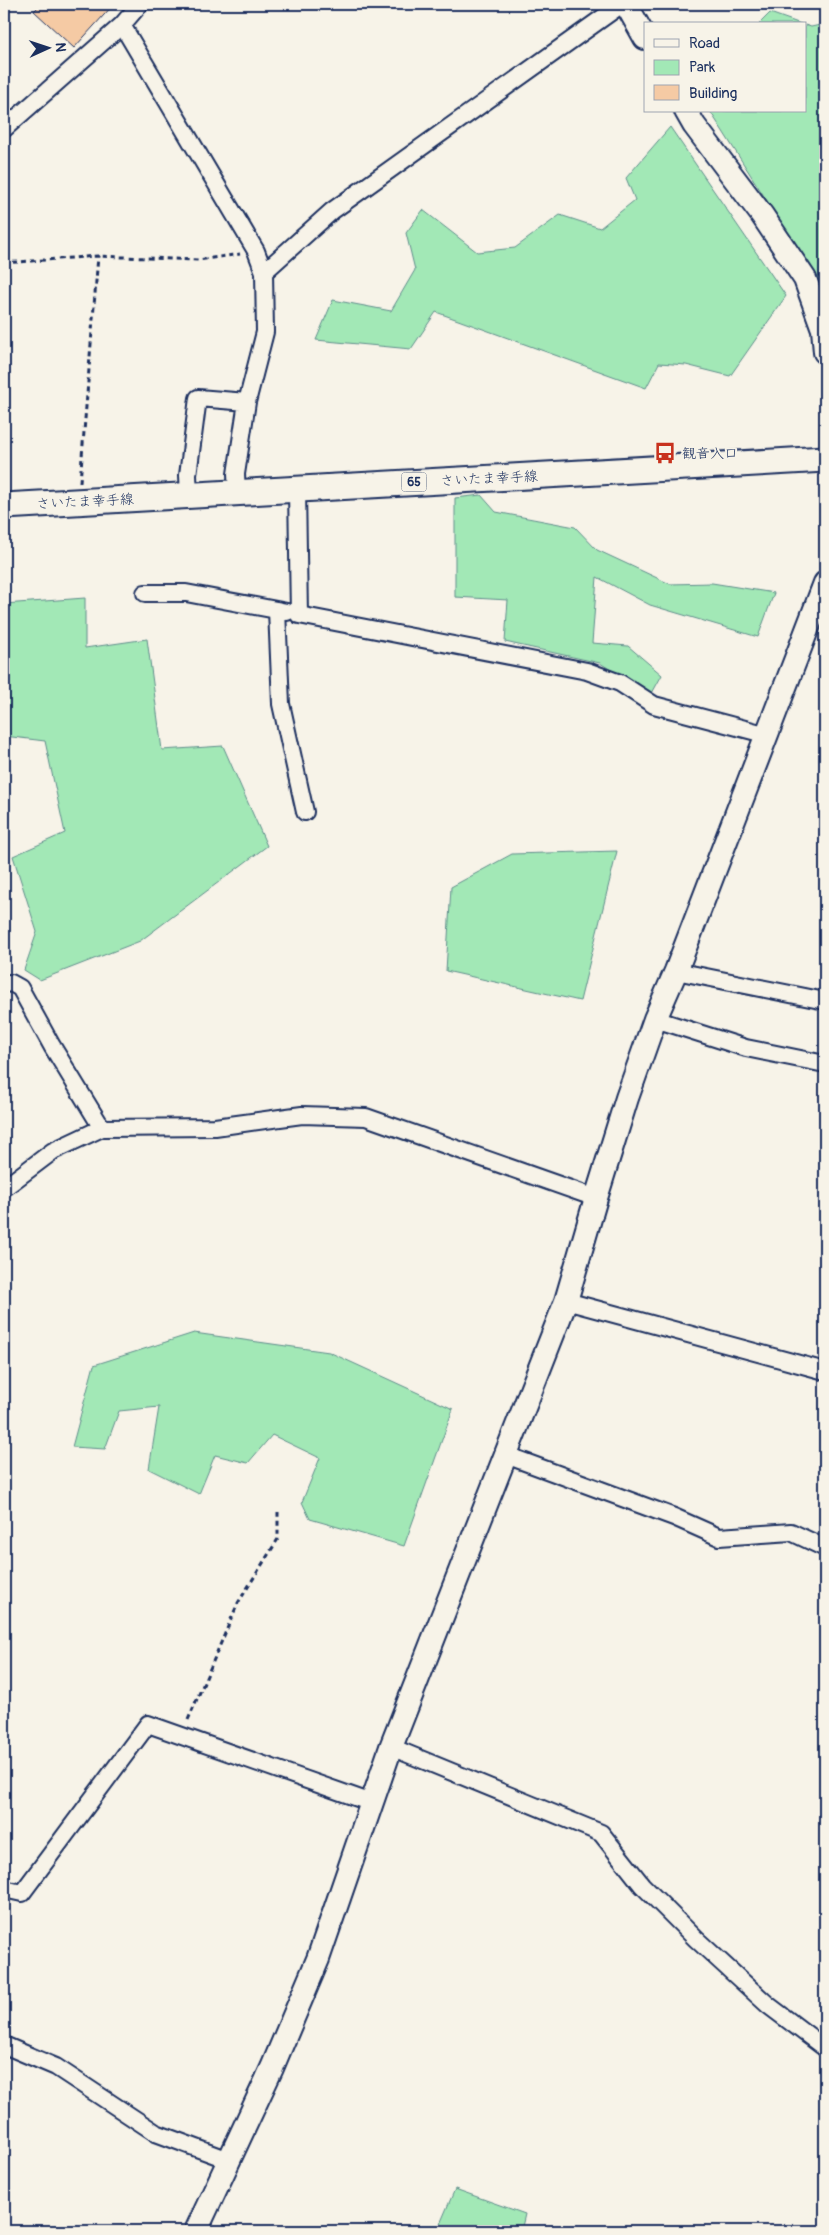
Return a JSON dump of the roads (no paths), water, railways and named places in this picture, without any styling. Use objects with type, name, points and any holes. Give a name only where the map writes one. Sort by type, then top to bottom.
[{"type":"main road","name":"さいたま幸手線","points":[[4,506],[825,459]]},
{"type":"street","points":[[4,129],[122,24],[140,4]]},
{"type":"street","points":[[264,272],[332,211],[624,4],[644,36]]},
{"type":"street","points":[[122,24],[256,251],[264,272],[265,332],[247,402],[236,474],[237,492]]},
{"type":"street","points":[[687,112],[694,125],[762,215],[805,279],[823,329],[825,352]]},
{"type":"street","points":[[189,495],[188,475],[198,398],[247,402]]},
{"type":"street","points":[[297,489],[299,615]]},
{"type":"street","points":[[196,2231],[272,2068],[318,1959],[391,1747],[566,1301],[596,1198],[655,1019],[676,971],[825,583]]},
{"type":"street","points":[[145,593],[186,593],[588,671],[620,683],[654,705],[768,735]]},
{"type":"street","points":[[278,610],[282,704],[305,812]]},
{"type":"street","points":[[676,971],[825,1001]]},
{"type":"street","points":[[4,984],[12,983],[20,988],[52,1046],[102,1128]]},
{"type":"street","points":[[655,1019],[746,1048],[825,1064]]},
{"type":"street","points":[[4,1188],[53,1151],[102,1128],[215,1126],[302,1115],[366,1117],[596,1198]]},
{"type":"street","points":[[566,1301],[825,1370]]},
{"type":"street","points":[[506,1456],[674,1517],[719,1537],[791,1532],[825,1548]]},
{"type":"street","points":[[4,1889],[22,1893],[148,1724],[372,1803]]},
{"type":"street","points":[[391,1747],[601,1833],[642,1885],[696,1939],[768,2005],[825,2048]]},
{"type":"street","points":[[4,2045],[56,2067],[156,2133],[229,2160]]},
{"type":"place","name":"観音入口","points":[[665,453]]}]
